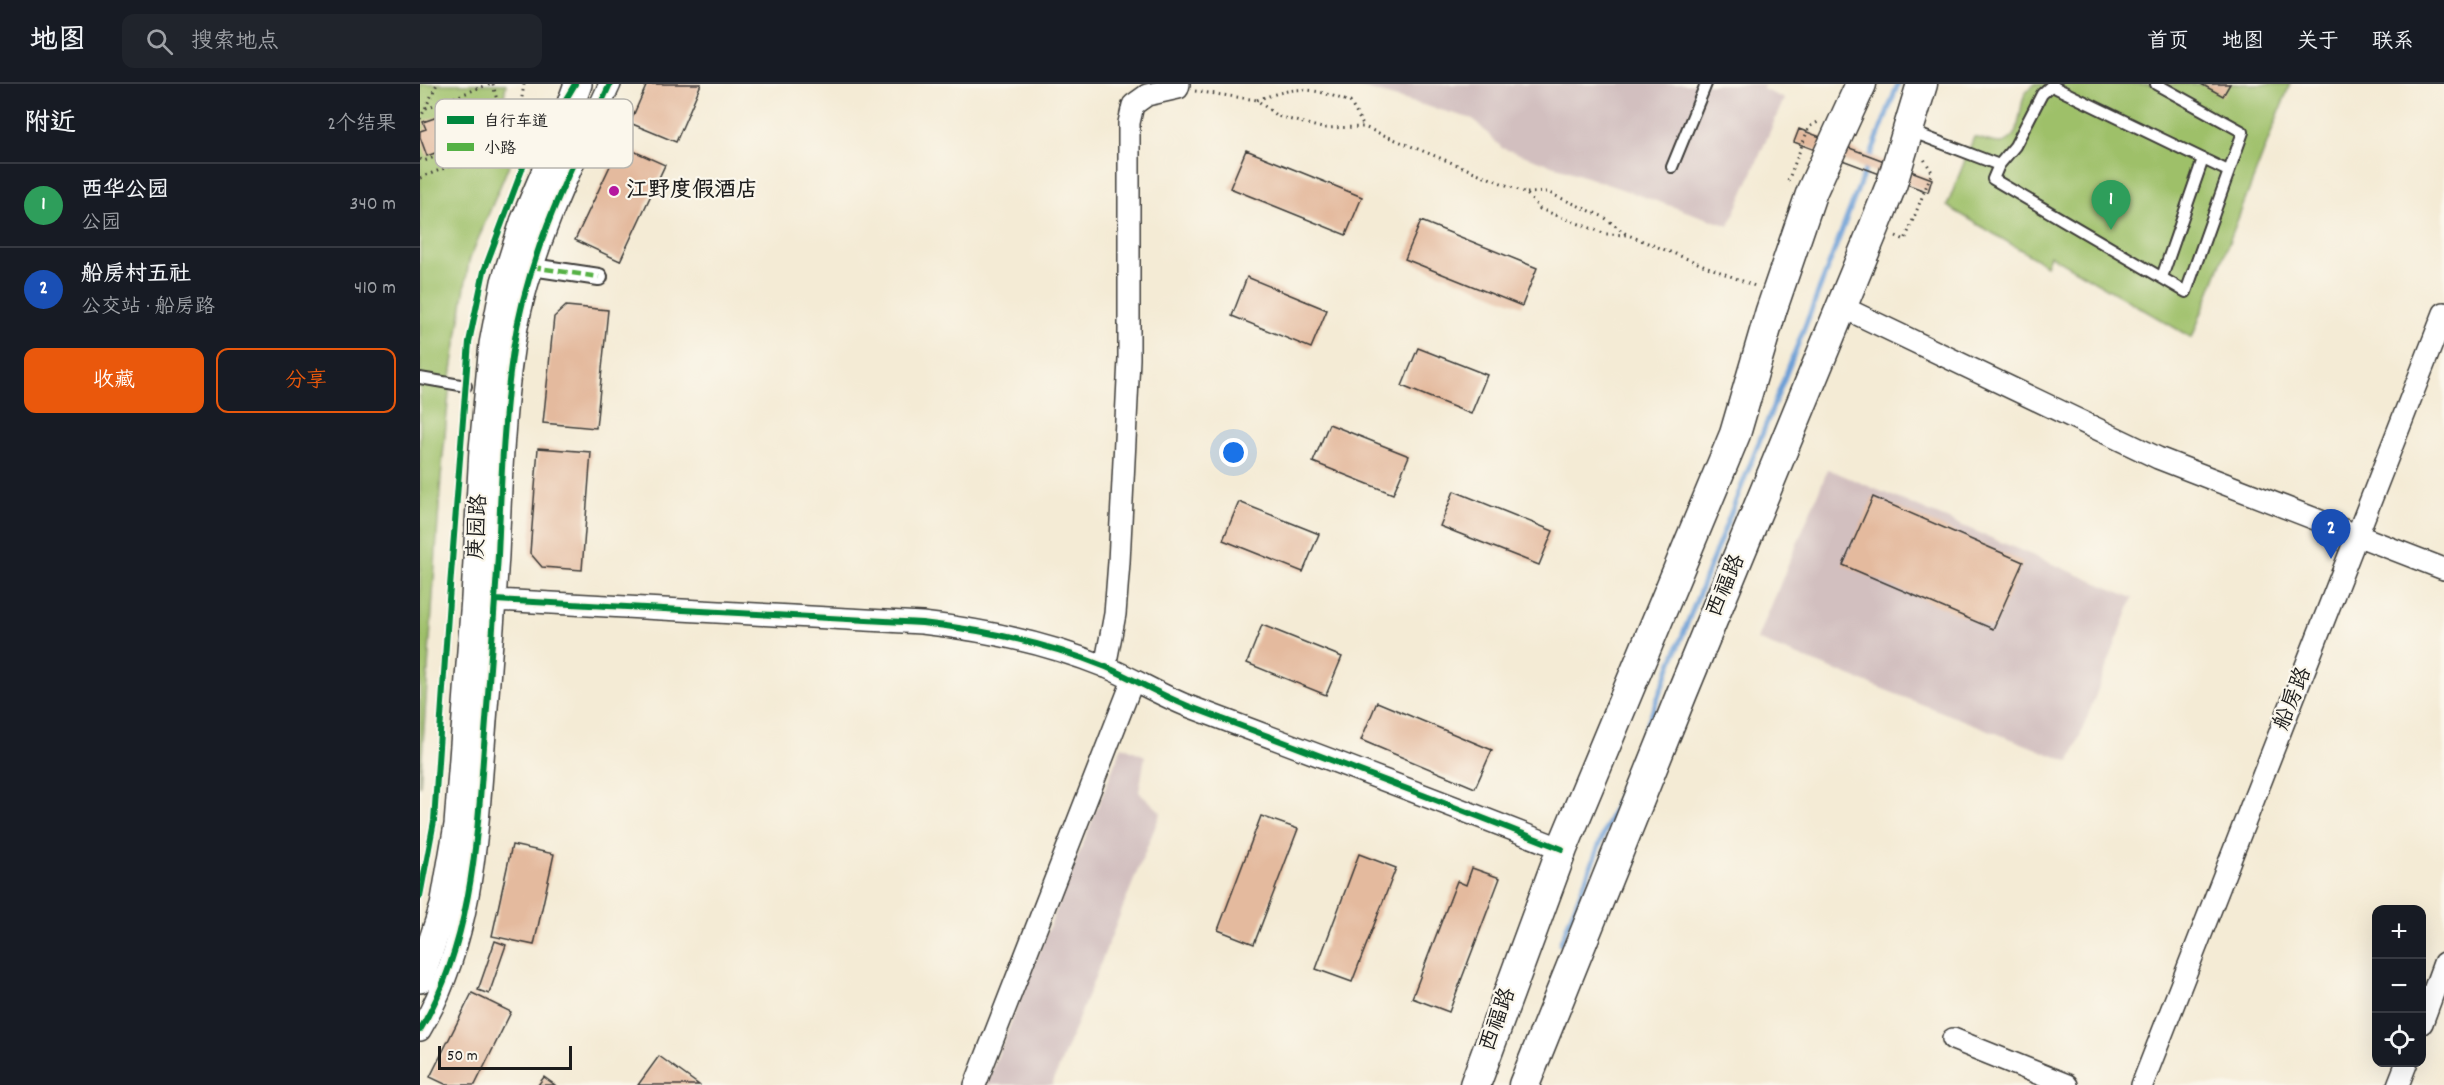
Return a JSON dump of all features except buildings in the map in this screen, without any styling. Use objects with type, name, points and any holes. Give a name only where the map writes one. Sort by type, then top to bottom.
[{"type":"main road","name":"西福路","points":[[1475,1085],[1562,849],[1735,434],[1777,294],[1812,191],[1861,84]]},
{"type":"main road","name":"西福路","points":[[1524,1085],[1892,183],[1922,84]]},
{"type":"street","name":"庚园路","points":[[573,99],[578,84]]},
{"type":"street","points":[[603,99],[610,84]]},
{"type":"street","points":[[1104,667],[1115,614],[1129,359],[1130,123],[1133,105],[1147,95],[1179,86]]},
{"type":"street","name":"庚园路","points":[[420,979],[444,906],[458,825],[475,598],[483,449],[493,344],[505,282],[524,222],[547,168]]},
{"type":"street","points":[[420,1030],[438,993],[456,942],[473,872],[495,600],[503,454],[513,350],[525,290],[543,231],[572,168]]},
{"type":"street","points":[[532,267],[599,277]]},
{"type":"street","points":[[1840,306],[2158,458],[2444,569]]},
{"type":"street","name":"船房路","points":[[2142,1085],[2444,313]]},
{"type":"street","points":[[495,600],[910,622],[969,628],[1018,638],[1104,667],[1159,695],[1417,791],[1562,849]]},
{"type":"street","points":[[975,1085],[1133,680]]},
{"type":"street","points":[[2425,1013],[2444,963]]},
{"type":"street","points":[[1953,1039],[2067,1085]]},
{"type":"street","points":[[2398,1085],[2405,1067]]},
{"type":"lane","points":[[1671,166],[1706,84]]},
{"type":"lane","points":[[2156,84],[2243,132],[2186,292],[1993,179],[1999,165],[2015,146],[2042,94],[2053,85],[2228,171]]},
{"type":"lane","points":[[1907,130],[1999,165]]},
{"type":"lane","points":[[2162,277],[2203,159]]},
{"type":"lane","points":[[420,378],[466,386]]},
{"type":"path","points":[[420,119],[437,84]]},
{"type":"path","points":[[450,99],[491,84],[496,99]]},
{"type":"path","points":[[521,99],[524,84]]},
{"type":"path","points":[[1179,86],[1257,100],[1277,116],[1322,128],[1364,127],[1526,192],[1548,192],[1604,217],[1628,235],[1777,294]]},
{"type":"path","points":[[1257,100],[1284,90],[1315,89],[1350,102],[1364,127]]},
{"type":"path","points":[[426,108],[435,105]]},
{"type":"path","points":[[1788,181],[1809,127]]},
{"type":"path","points":[[420,159],[424,161],[435,157]]},
{"type":"path","points":[[420,178],[445,168]]},
{"type":"path","points":[[1905,240],[1932,172]]},
{"type":"path","points":[[1526,192],[1540,209],[1605,234],[1628,235]]},
{"type":"shaded area","points":[[1347,84],[1764,84],[1763,89],[1784,99],[1729,226],[1502,148],[1473,119]]},
{"type":"shaded area","points":[[1828,469],[2133,598],[2070,762],[1757,640]]},
{"type":"shaded area","points":[[1122,746],[1145,756],[1139,792],[1161,812],[1052,1085],[986,1085]]},
{"type":"green space","points":[[420,84],[506,84],[504,99],[435,99],[435,168],[508,168],[469,261],[450,383],[441,477],[420,787]]},
{"type":"green space","points":[[2035,84],[2290,84],[2192,338],[2050,255],[2046,265],[1947,206],[1974,137],[1999,143],[2009,140],[2017,128],[2024,96],[2027,90]]},
{"type":"waterway","points":[[1560,944],[1813,306],[1898,84]]},
{"type":"marked path","points":[[532,267],[599,277]]},
{"type":"cycle path","points":[[566,99],[575,84]]},
{"type":"cycle path","points":[[603,99],[610,84]]},
{"type":"cycle path","points":[[420,896],[434,821],[469,342],[484,271],[523,168]]},
{"type":"cycle path","points":[[420,1030],[451,963],[461,928],[474,856],[495,603],[501,478],[513,350],[528,280],[572,168]]},
{"type":"cycle path","points":[[495,600],[922,623],[969,629],[1016,639],[1061,651],[1106,667],[1188,706],[1562,849]]},
{"type":"place","name":"江野度假酒店","points":[[614,191]]},
{"type":"place","name":"西华公园","points":[[2111,230]]},
{"type":"place","name":"船房村五社","points":[[2331,559]]}]
